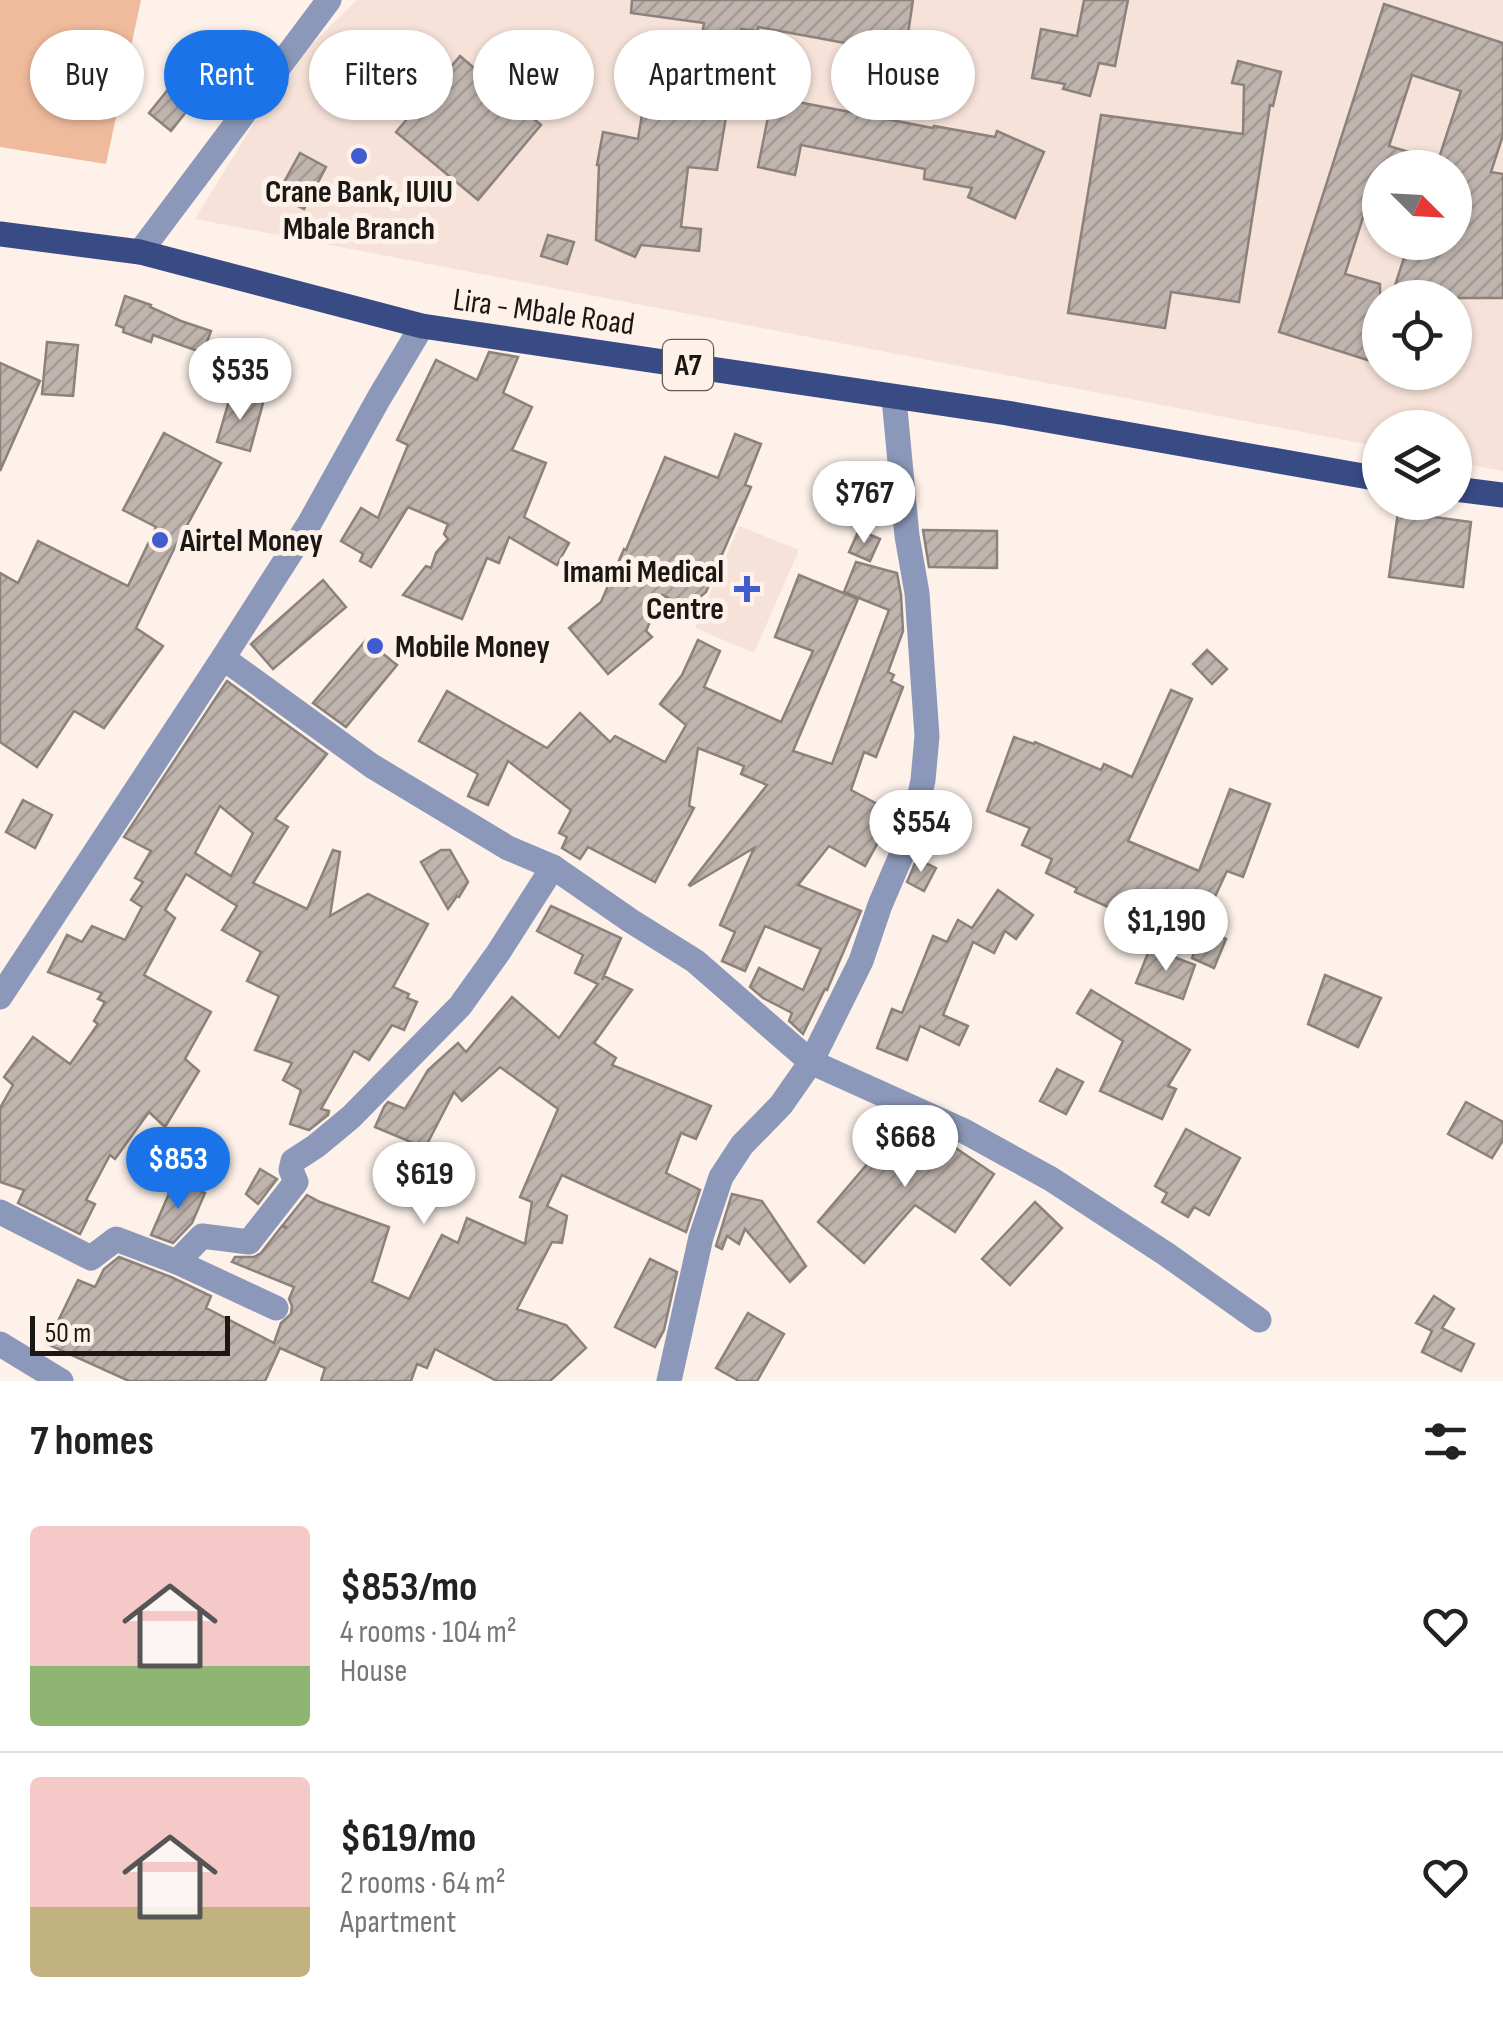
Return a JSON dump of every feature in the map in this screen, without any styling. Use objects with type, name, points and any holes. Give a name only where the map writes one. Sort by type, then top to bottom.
[{"type":"main road","name":"Lira - Mbale Road","points":[[0,234],[140,252],[422,326],[1025,416],[1362,477]]},
{"type":"main road","points":[[1472,491],[1503,495]]},
{"type":"street","points":[[140,252],[321,3]]},
{"type":"street","points":[[0,997],[309,524],[422,326]]},
{"type":"street","points":[[669,1381],[701,1237],[722,1178],[742,1146],[781,1105],[811,1062],[860,960],[913,828],[927,736],[917,593],[904,518],[894,398]]},
{"type":"street","points":[[224,658],[372,766],[508,848],[553,867],[695,961],[811,1062],[964,1131],[1051,1179],[1259,1320]]},
{"type":"street","points":[[177,1262],[202,1236],[249,1242],[296,1182],[291,1170],[293,1161],[351,1117],[460,1006],[553,867]]},
{"type":"street","points":[[0,1212],[91,1258],[116,1238],[276,1308]]},
{"type":"street","points":[[0,1344],[61,1381]]},
{"type":"shaded area","points":[[0,0],[141,0],[135,30],[30,30],[30,120],[115,120],[106,164],[0,147]]},
{"type":"shaded area","points":[[357,0],[1503,0],[1503,471],[1472,465],[1472,410],[1362,410],[1362,444],[195,219],[256,120],[289,120],[289,66],[309,47],[309,120],[453,120],[453,30],[326,30]]},
{"type":"shaded area","name":"Imami Medical Centre","points":[[739,526],[799,550],[754,653],[695,628]]},
{"type":"building","points":[[632,0],[913,0],[909,30],[831,30],[831,40],[811,37],[811,30],[703,30],[704,23],[631,13]]},
{"type":"building","points":[[1084,0],[1128,0],[1115,66],[1099,63],[1090,96],[1063,89],[1065,84],[1032,78],[1041,29],[1077,36]]},
{"type":"building","points":[[1384,4],[1503,43],[1503,135],[1491,172],[1503,174],[1503,298],[1472,298],[1472,280],[1397,280],[1403,260],[1472,260],[1472,150],[1442,150],[1461,91],[1412,75],[1389,146],[1402,150],[1362,150],[1362,220],[1345,274],[1366,280],[1362,280],[1362,358],[1279,332]]},
{"type":"building","points":[[460,56],[473,67],[473,120],[535,120],[541,125],[478,200],[396,132],[406,120],[453,120],[453,64]]},
{"type":"building","points":[[1238,61],[1281,72],[1273,106],[1270,105],[1239,302],[1171,292],[1165,328],[1068,313],[1101,115],[1243,134],[1244,85],[1232,83]]},
{"type":"building","points":[[164,94],[164,120],[180,120],[171,131],[149,113]]},
{"type":"building","points":[[811,105],[831,108],[831,120],[891,120],[995,137],[997,131],[1044,152],[1015,218],[968,197],[972,188],[924,179],[925,169],[801,145],[795,175],[758,167],[767,120],[811,120]]},
{"type":"building","points":[[641,120],[726,120],[717,170],[688,167],[681,227],[701,229],[699,251],[641,245],[635,257],[596,240],[597,165],[603,132],[638,139]]},
{"type":"building","points":[[300,153],[326,167],[304,209],[277,195]]},
{"type":"building","points":[[548,235],[574,242],[567,264],[541,256]]},
{"type":"building","points":[[125,296],[211,331],[203,353],[153,335],[151,342],[123,332],[124,328],[116,325]]},
{"type":"building","points":[[47,342],[78,345],[73,396],[42,394]]},
{"type":"building","points":[[489,352],[518,357],[503,393],[532,407],[512,450],[546,463],[524,517],[569,543],[557,565],[509,537],[499,563],[487,558],[462,619],[403,595],[426,566],[431,568],[436,553],[448,539],[444,534],[448,524],[408,507],[371,567],[360,561],[363,554],[341,541],[361,508],[378,518],[408,445],[397,440],[436,360],[477,380]]},
{"type":"building","points":[[0,363],[40,381],[0,471]]},
{"type":"building","points":[[231,394],[263,403],[250,451],[217,442]]},
{"type":"building","points":[[164,433],[221,463],[136,628],[163,646],[104,728],[74,711],[37,767],[0,742],[0,573],[18,583],[38,541],[128,586],[156,527],[123,510]]},
{"type":"building","points":[[735,434],[761,444],[745,485],[751,487],[706,592],[688,607],[662,595],[646,631],[652,637],[608,674],[569,628],[601,602],[665,457],[718,478]]},
{"type":"building","points":[[1397,520],[1471,522],[1463,587],[1389,577]]},
{"type":"building","points":[[859,530],[880,539],[870,561],[849,552]]},
{"type":"building","points":[[923,530],[997,531],[997,568],[929,567]]},
{"type":"building","points":[[856,562],[897,573],[901,595],[903,631],[888,672],[894,675],[891,681],[903,687],[876,757],[864,752],[851,790],[894,813],[865,866],[829,846],[798,885],[861,911],[803,1034],[789,1021],[792,1013],[750,987],[759,968],[803,990],[821,949],[765,926],[745,971],[722,961],[735,932],[720,925],[754,848],[689,885],[767,785],[741,774],[744,766],[698,748],[689,806],[694,808],[655,882],[588,847],[580,859],[562,848],[567,837],[559,833],[571,810],[508,761],[488,805],[468,796],[478,774],[419,741],[447,691],[547,748],[580,713],[610,742],[615,736],[665,762],[686,725],[660,704],[682,675],[698,640],[720,651],[704,687],[781,722],[813,651],[775,637],[799,575],[858,599],[793,751],[832,764],[889,610],[844,592]]},
{"type":"building","points":[[323,580],[346,607],[273,669],[251,644]]},
{"type":"building","points":[[366,640],[397,665],[346,727],[313,703]]},
{"type":"building","points":[[1207,650],[1227,669],[1212,684],[1193,664]]},
{"type":"building","points":[[227,681],[327,754],[275,819],[288,827],[253,883],[307,909],[333,850],[340,852],[330,916],[368,894],[428,924],[393,987],[417,1002],[404,1030],[392,1025],[369,1060],[354,1051],[321,1109],[329,1111],[328,1115],[309,1130],[290,1124],[301,1090],[283,1080],[292,1063],[255,1050],[279,996],[247,981],[261,952],[222,930],[237,906],[186,874],[165,910],[175,918],[144,975],[211,1012],[185,1059],[199,1071],[165,1127],[149,1112],[115,1159],[110,1155],[86,1200],[95,1204],[80,1234],[18,1203],[24,1190],[0,1182],[0,1108],[13,1085],[4,1077],[33,1037],[70,1064],[98,1024],[94,1021],[105,1002],[98,999],[102,993],[48,972],[67,935],[82,942],[92,926],[125,940],[142,907],[131,900],[143,882],[135,878],[151,851],[124,837]],"holes":[[[220,806],[253,833],[231,876],[195,853]]]},
{"type":"building","points":[[1171,690],[1192,699],[1128,841],[1199,871],[1230,789],[1270,804],[1243,877],[1227,871],[1201,926],[1128,892],[1119,912],[1075,892],[1077,888],[1046,873],[1052,859],[1022,845],[1030,828],[987,811],[1014,737],[1101,770],[1104,764],[1132,777]]},
{"type":"building","points":[[23,800],[52,815],[35,848],[6,832]]},
{"type":"building","points":[[441,850],[450,850],[468,882],[448,909],[421,862]]},
{"type":"building","points":[[917,859],[936,868],[924,891],[907,882]]},
{"type":"building","points":[[998,890],[1033,915],[1016,939],[1005,931],[994,953],[973,942],[943,1015],[968,1026],[959,1045],[920,1026],[907,1060],[877,1048],[892,1009],[902,1013],[933,936],[947,942],[958,920],[972,928]]},
{"type":"building","points":[[551,906],[621,938],[602,980],[604,976],[632,990],[594,1043],[616,1058],[612,1065],[711,1106],[696,1139],[681,1133],[666,1173],[700,1190],[686,1232],[562,1175],[547,1206],[567,1216],[562,1243],[552,1242],[517,1309],[566,1325],[586,1348],[550,1381],[497,1381],[435,1349],[427,1368],[417,1364],[411,1381],[321,1381],[325,1368],[280,1348],[265,1381],[129,1381],[47,1344],[78,1280],[95,1287],[104,1269],[119,1257],[211,1296],[206,1308],[274,1343],[281,1323],[291,1314],[289,1299],[294,1287],[232,1262],[235,1257],[261,1253],[282,1226],[287,1228],[283,1225],[307,1195],[389,1227],[372,1282],[409,1299],[442,1235],[458,1243],[467,1218],[525,1244],[532,1202],[520,1197],[558,1109],[500,1067],[462,1101],[454,1092],[425,1148],[375,1127],[388,1102],[405,1109],[428,1070],[458,1043],[466,1052],[512,997],[559,1038],[598,984],[575,973],[583,955],[537,931]]},
{"type":"building","points":[[1204,930],[1226,939],[1214,968],[1192,958]]},
{"type":"building","points":[[1150,948],[1195,965],[1183,999],[1136,983]]},
{"type":"building","points":[[1325,975],[1381,998],[1358,1047],[1308,1024]]},
{"type":"building","points":[[1091,990],[1190,1050],[1168,1086],[1176,1089],[1162,1119],[1100,1091],[1123,1041],[1077,1013]]},
{"type":"building","points":[[1057,1069],[1083,1082],[1066,1114],[1040,1101]]},
{"type":"building","points":[[1466,1102],[1503,1122],[1503,1140],[1492,1158],[1448,1134]]},
{"type":"building","points":[[903,1122],[944,1140],[994,1174],[955,1232],[915,1205],[864,1263],[818,1222]]},
{"type":"building","points":[[1186,1129],[1240,1158],[1209,1215],[1194,1207],[1188,1217],[1162,1202],[1167,1193],[1155,1186]]},
{"type":"building","points":[[260,1169],[277,1179],[258,1204],[246,1194]]},
{"type":"building","points":[[175,1180],[205,1193],[192,1223],[173,1243],[151,1235]]},
{"type":"building","points":[[732,1194],[762,1201],[806,1266],[790,1282],[745,1229],[739,1244],[727,1236],[722,1249],[716,1246]]},
{"type":"building","points":[[1035,1202],[1062,1228],[1010,1285],[982,1259]]},
{"type":"building","points":[[650,1259],[677,1272],[664,1330],[655,1347],[615,1327]]},
{"type":"building","points":[[1434,1296],[1454,1309],[1442,1328],[1474,1344],[1461,1371],[1422,1352],[1432,1331],[1416,1323]]},
{"type":"building","points":[[748,1313],[784,1334],[757,1381],[739,1381],[716,1368]]},
{"type":"place","name":"Crane Bank, IUIU Mbale Branch","points":[[359,156]]},
{"type":"place","name":"Airtel Money","points":[[160,540]]},
{"type":"place","name":"Imami Medical Centre","points":[[747,589]]},
{"type":"place","name":"Mobile Money","points":[[375,646]]}]
